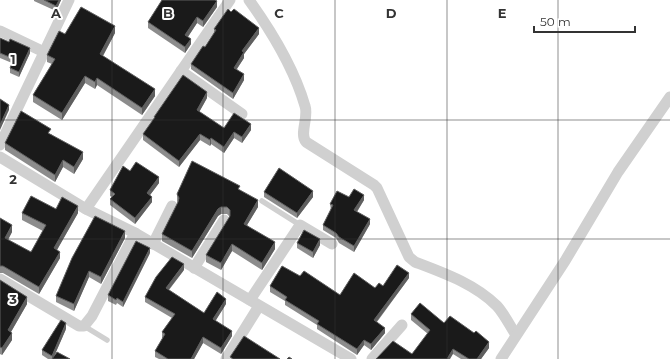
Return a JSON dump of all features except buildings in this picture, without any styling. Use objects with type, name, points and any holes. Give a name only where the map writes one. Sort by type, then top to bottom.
[{"type":"street","points":[[0,145],[69,0]]},
{"type":"street","points":[[86,209],[230,0]]},
{"type":"street","points":[[249,0],[288,61],[302,96],[306,108],[306,121],[303,139],[374,185],[380,193],[409,257],[415,262],[464,283],[484,295],[498,307],[516,335]]},
{"type":"street","points":[[0,31],[44,52]]},
{"type":"street","points":[[181,71],[242,114]]},
{"type":"street","points":[[501,359],[565,261],[618,172],[670,97]]},
{"type":"street","points":[[0,157],[86,209],[135,233],[351,359]]},
{"type":"street","points":[[153,244],[172,206]]},
{"type":"street","points":[[194,268],[224,220]]},
{"type":"street","points":[[226,359],[255,303],[300,225],[332,244]]},
{"type":"street","points":[[0,279],[79,326],[84,326],[92,316],[135,233]]},
{"type":"street","points":[[372,359],[402,325]]},
{"type":"lane","points":[[262,202],[300,225]]},
{"type":"lane","points":[[84,326],[107,340]]}]
